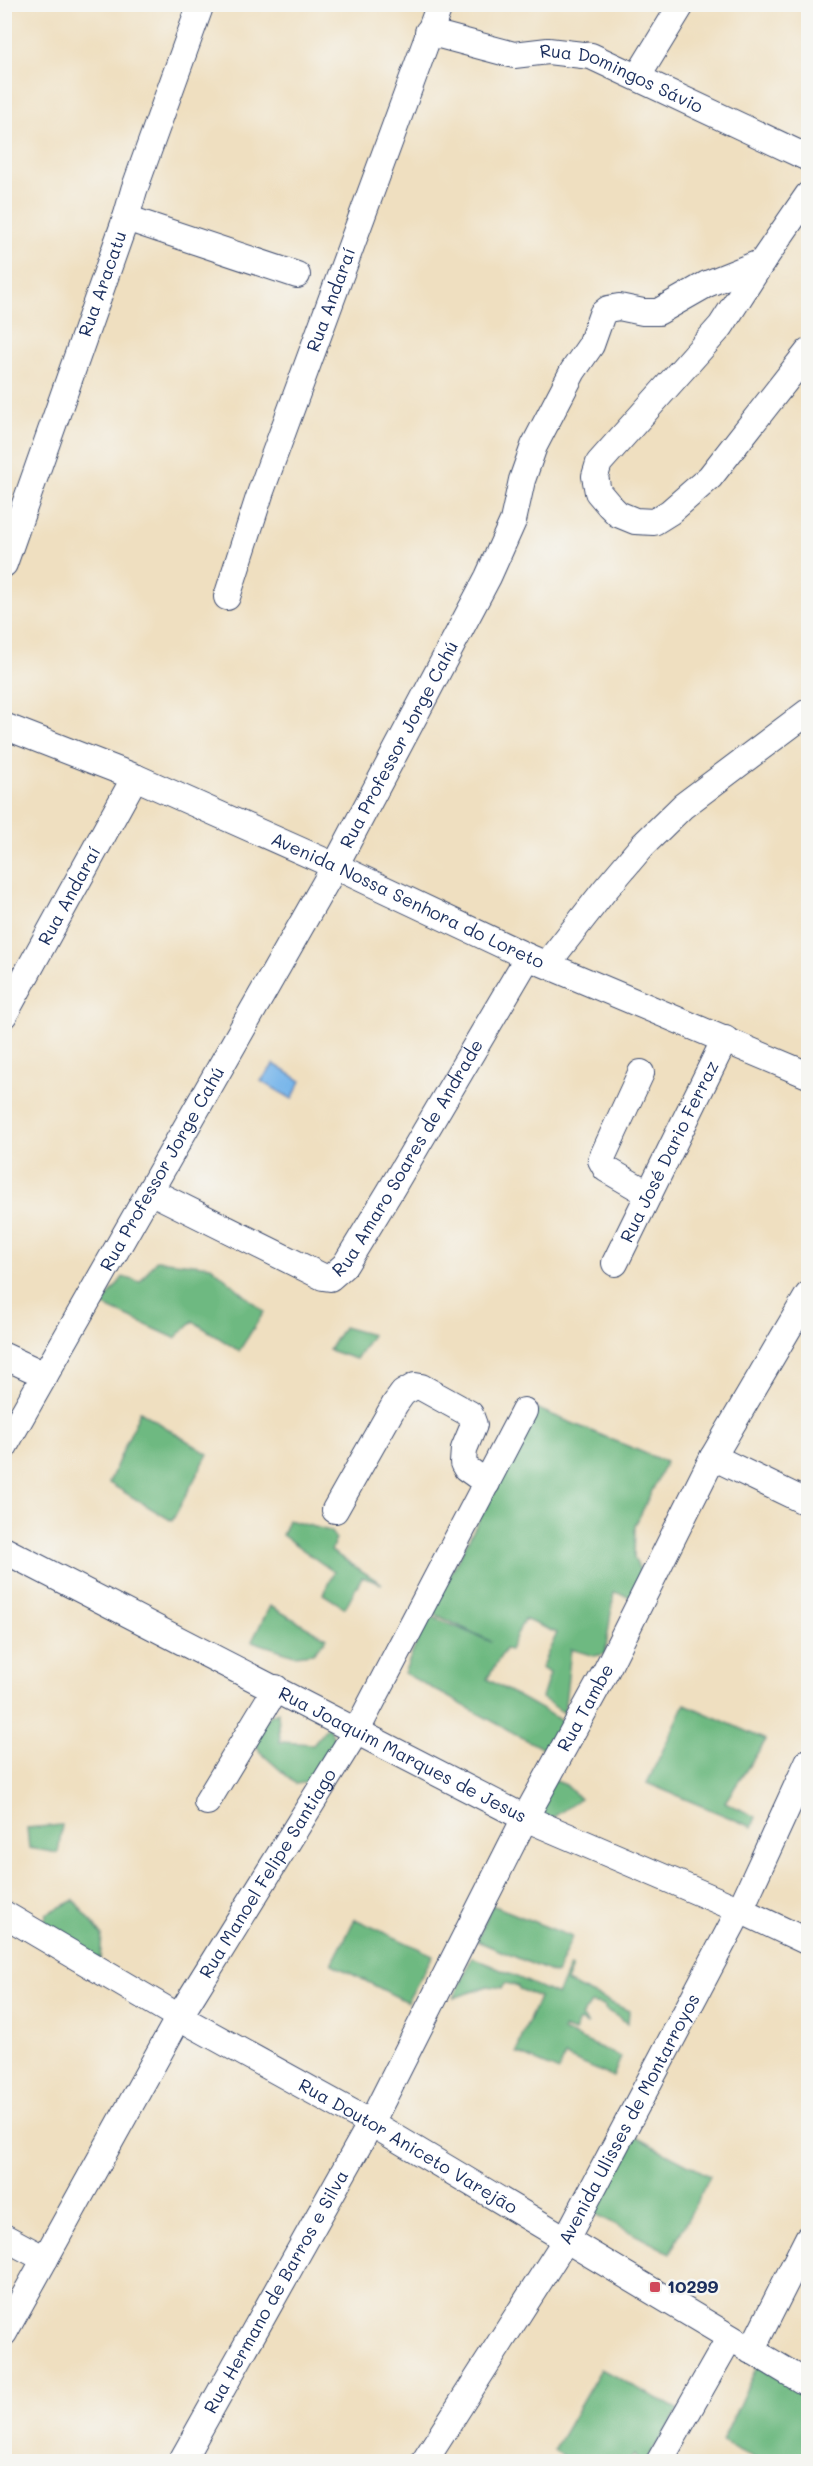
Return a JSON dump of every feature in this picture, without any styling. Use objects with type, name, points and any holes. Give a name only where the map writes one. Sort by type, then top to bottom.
[{"type":"street","name":"Rua Aracatu","points":[[4,564],[201,4]]},
{"type":"street","name":"Rua Andaraí","points":[[227,597],[261,491],[440,4]]},
{"type":"street","points":[[638,76],[682,4]]},
{"type":"street","name":"Rua Domingos Sávio","points":[[428,32],[514,55],[549,51],[591,56],[638,76],[808,158]]},
{"type":"street","points":[[808,195],[721,326],[599,463],[595,476],[598,492],[618,514],[635,521],[654,522],[670,512],[710,477],[808,352]]},
{"type":"street","points":[[126,218],[297,275]]},
{"type":"street","name":"Rua Professor Jorge Cahú","points":[[4,1447],[335,866],[488,577],[513,521],[522,480],[534,446],[573,371],[591,345],[602,314],[608,309],[619,307],[643,312],[658,312],[707,284],[762,262]]},
{"type":"street","name":"Rua Amaro Soares de Andrade","points":[[150,1191],[323,1277],[330,1278],[345,1265],[538,960],[604,891],[643,845],[675,814],[808,712]]},
{"type":"street","name":"Avenida Nossa Senhora do Loreto","points":[[4,726],[135,777],[538,960],[808,1075]]},
{"type":"street","name":"Rua Andaraí","points":[[4,1015],[135,777]]},
{"type":"street","name":"Rua José Dario Ferraz","points":[[615,1263],[725,1039]]},
{"type":"street","points":[[641,1073],[601,1160],[606,1169],[649,1194]]},
{"type":"street","name":"Rua Tambe","points":[[371,2123],[525,1818],[608,1669],[713,1457],[808,1295]]},
{"type":"street","points":[[4,1356],[45,1376]]},
{"type":"street","points":[[335,1510],[395,1404],[403,1393],[415,1386],[421,1387],[470,1414],[474,1425],[464,1449],[463,1463],[487,1484]]},
{"type":"street","name":"Rua Manoel Felipe Santiago","points":[[4,2333],[179,2017],[357,1730],[524,1411]]},
{"type":"street","points":[[713,1457],[808,1503]]},
{"type":"street","name":"Rua Joaquim Marques de Jesus","points":[[4,1550],[525,1818],[740,1910],[808,1942]]},
{"type":"street","points":[[207,1802],[276,1688]]},
{"type":"street","name":"Avenida Ulisses de Montarroyos","points":[[424,2462],[565,2241],[740,1910],[808,1762]]},
{"type":"street","name":"Rua Doutor Aniceto Varejão","points":[[4,1914],[179,2017],[371,2123],[565,2241],[808,2384]]},
{"type":"street","name":"Rua Hermano de Barros e Silva","points":[[181,2462],[371,2123]]},
{"type":"street","points":[[4,2237],[45,2259]]},
{"type":"street","points":[[659,2462],[740,2345],[808,2238]]},
{"type":"green space","points":[[156,1260],[211,1266],[264,1312],[239,1351],[193,1321],[175,1338],[102,1305],[123,1277],[140,1282]]},
{"type":"green space","points":[[343,1327],[372,1335],[356,1359],[329,1350]]},
{"type":"green space","points":[[538,1409],[666,1462],[635,1526],[634,1558],[645,1580],[631,1597],[614,1592],[605,1654],[594,1656],[571,1649],[564,1713],[542,1698],[550,1673],[541,1668],[557,1633],[524,1619],[510,1650],[505,1649],[487,1679],[564,1722],[545,1750],[404,1673],[428,1615],[492,1642],[430,1612]]},
{"type":"green space","points":[[140,1411],[208,1454],[172,1521],[109,1483]]},
{"type":"green space","points":[[288,1520],[330,1531],[336,1539],[331,1551],[382,1584],[362,1577],[345,1608],[323,1594],[334,1572],[282,1535]]},
{"type":"green space","points":[[270,1606],[327,1638],[313,1653],[294,1655],[252,1641]]},
{"type":"green space","points":[[685,1704],[766,1740],[725,1802],[756,1817],[752,1827],[647,1783]]},
{"type":"green space","points":[[278,1712],[280,1742],[313,1744],[329,1725],[338,1751],[326,1762],[320,1761],[311,1782],[296,1784],[260,1752],[252,1736],[268,1716]]},
{"type":"green space","points":[[551,1779],[566,1785],[580,1799],[549,1820],[528,1808]]},
{"type":"green space","points":[[62,1825],[58,1853],[29,1848],[27,1828]]},
{"type":"green space","points":[[74,1900],[102,1935],[100,1960],[44,1926],[46,1914]]},
{"type":"green space","points":[[492,1905],[572,1937],[556,1974],[477,1941]]},
{"type":"green space","points":[[355,1919],[433,1955],[407,2002],[332,1964]]},
{"type":"green space","points":[[472,1957],[557,1995],[570,1966],[572,1967],[566,1982],[629,2011],[628,2023],[606,2010],[604,2006],[591,2003],[581,2017],[588,2025],[579,2021],[574,2032],[564,2028],[563,2031],[621,2057],[613,2077],[565,2056],[559,2071],[517,2053],[539,1997],[519,1989],[518,1986],[505,1983],[502,1988],[488,1986],[454,1998]]},
{"type":"green space","points":[[630,2134],[710,2176],[670,2253],[590,2211]]},
{"type":"green space","points":[[757,2366],[808,2395],[808,2461],[760,2461],[722,2442]]},
{"type":"green space","points":[[601,2369],[679,2410],[646,2461],[639,2461],[634,2455],[629,2461],[607,2461],[600,2457],[595,2461],[570,2461],[554,2450]]},
{"type":"water","points":[[274,1064],[301,1081],[292,1099],[261,1081]]},
{"type":"place","name":"10299","points":[[655,2287]]}]
